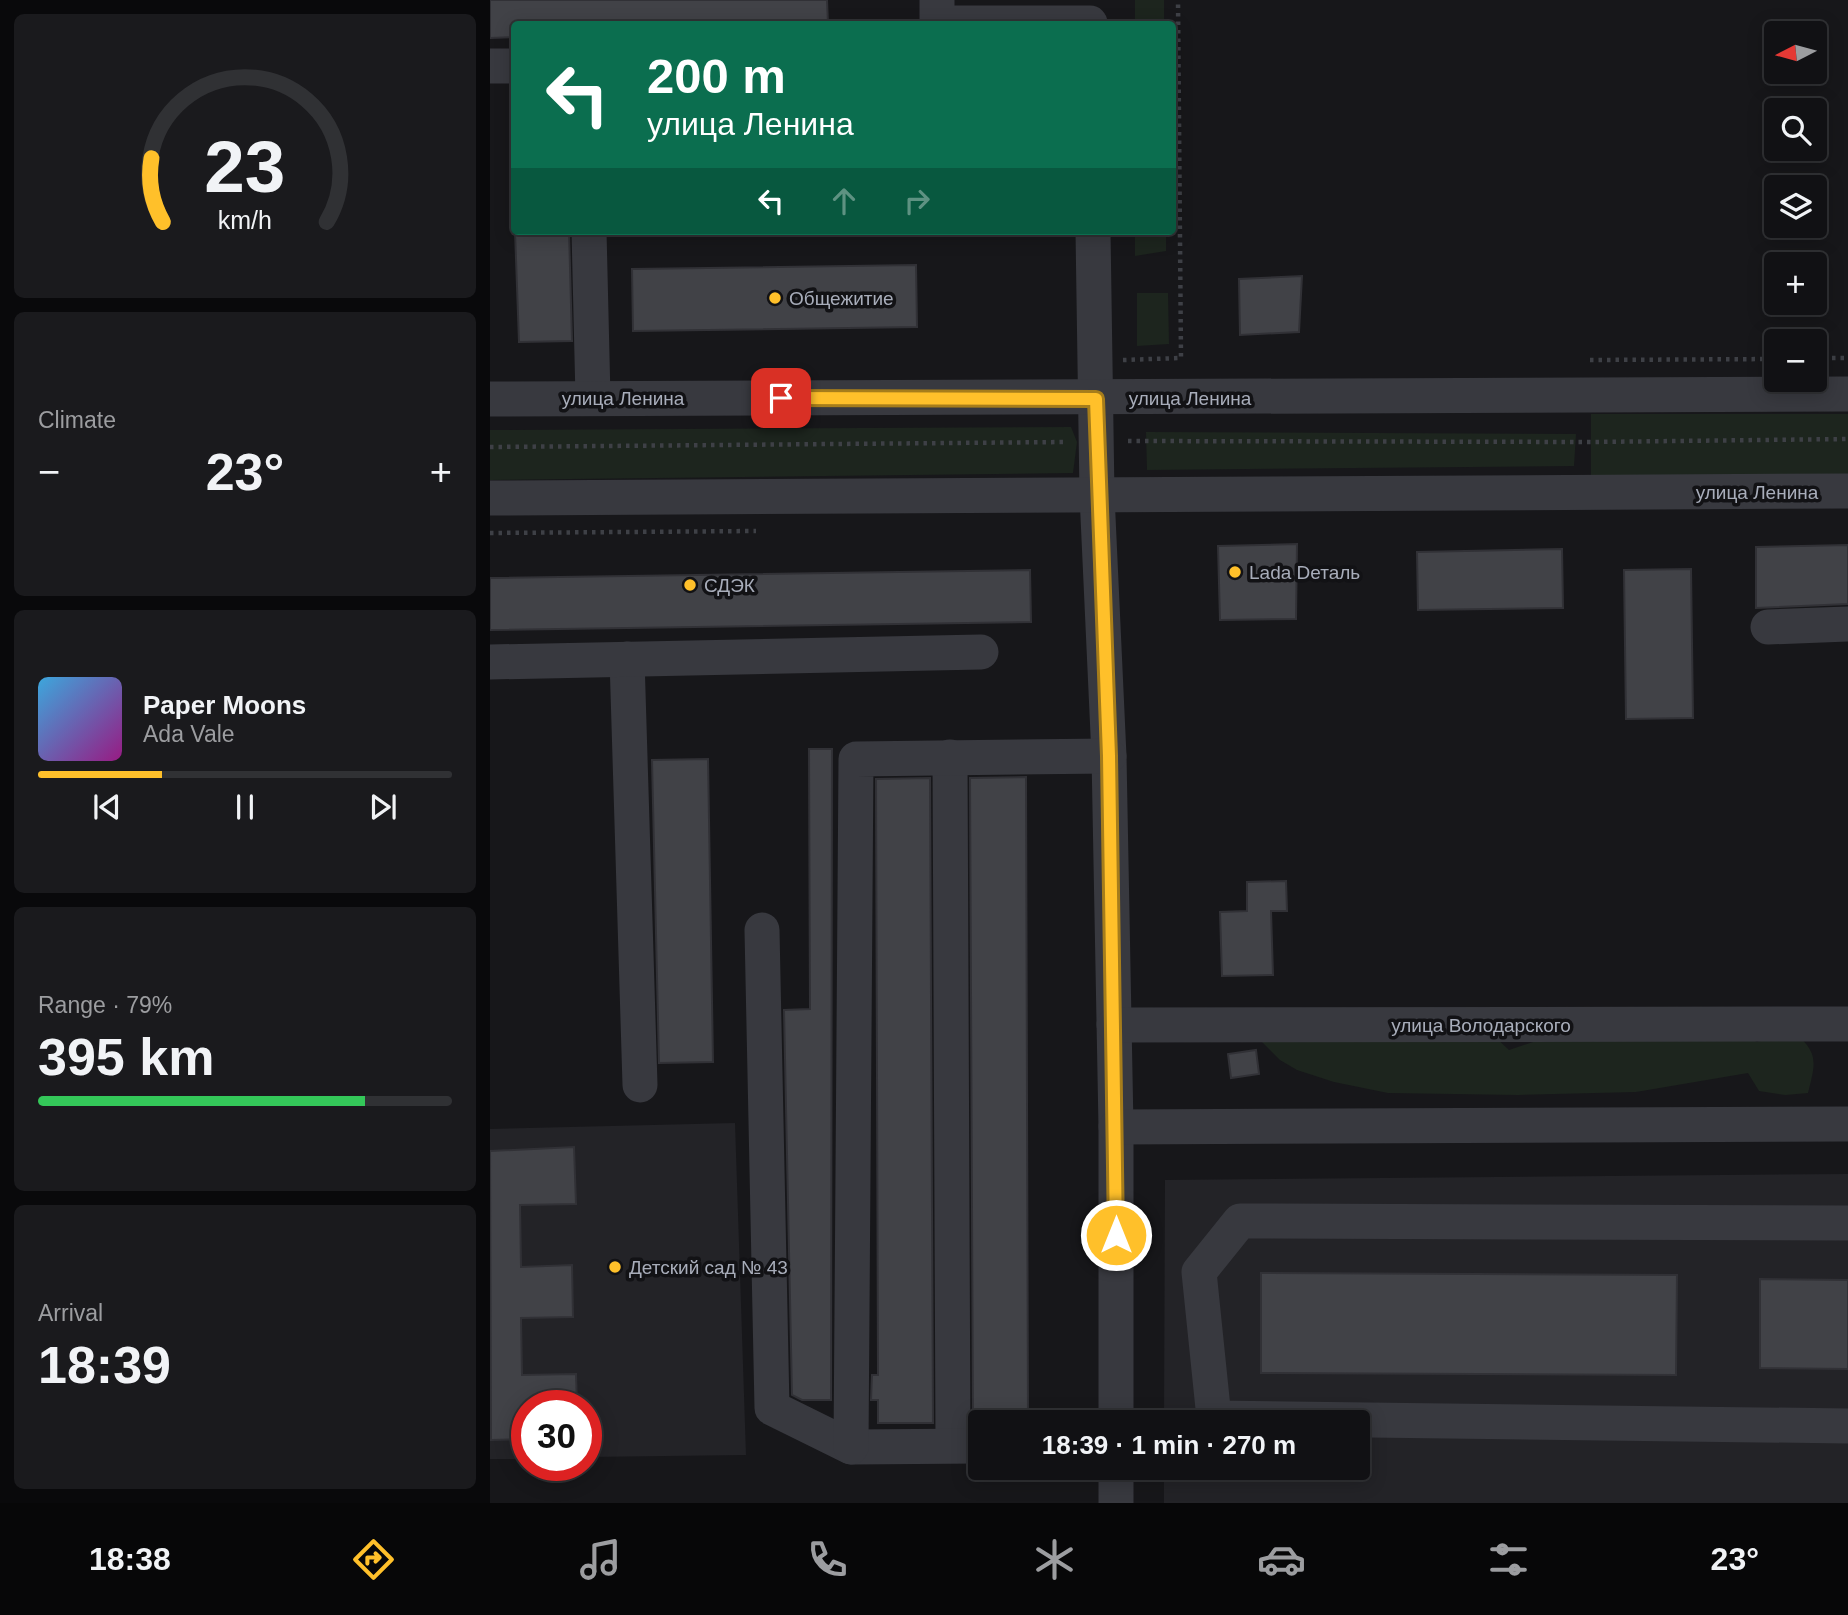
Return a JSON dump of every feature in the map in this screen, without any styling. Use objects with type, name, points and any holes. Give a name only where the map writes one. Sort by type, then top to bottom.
[{"type":"street","points":[[937,0],[937,21]]},
{"type":"street","points":[[981,21],[1090,16]]},
{"type":"street","points":[[490,66],[511,65]]},
{"type":"street","points":[[589,235],[593,398]]},
{"type":"street","points":[[1093,235],[1097,495],[1109,756],[1116,1127],[1116,1410]]},
{"type":"street","name":"улица Ленина","points":[[490,399],[1096,399],[1848,394]]},
{"type":"street","name":"улица Ленина","points":[[490,498],[1848,491]]},
{"type":"street","points":[[1768,627],[1848,624]]},
{"type":"street","points":[[490,662],[981,652]]},
{"type":"street","points":[[627,659],[640,1085]]},
{"type":"street","points":[[851,1447],[856,759],[1109,756]]},
{"type":"street","points":[[762,930],[772,1408],[851,1447],[966,1445],[950,757]]},
{"type":"street","name":"улица Володарского","points":[[1114,1025],[1848,1024]]},
{"type":"street","points":[[1116,1127],[1848,1124]]},
{"type":"street","points":[[1848,1223],[1240,1222],[1199,1272],[1214,1418],[1848,1426]]},
{"type":"street","points":[[1116,1480],[1116,1503]]},
{"type":"path","points":[[1178,0],[1181,358]]},
{"type":"path","points":[[1827,358],[1848,358]]},
{"type":"path","points":[[1590,360],[1764,359]]},
{"type":"path","points":[[1127,441],[1848,439]]},
{"type":"path","points":[[490,447],[1077,442]]},
{"type":"shaded area","points":[[1135,0],[1164,0],[1164,21],[1135,21]]},
{"type":"shaded area","points":[[1135,235],[1166,235],[1166,251],[1135,256]]},
{"type":"shaded area","points":[[1137,293],[1168,293],[1169,344],[1137,346]]},
{"type":"shaded area","points":[[1591,414],[1848,414],[1848,477],[1591,477]]},
{"type":"shaded area","points":[[1071,427],[1077,442],[1073,473],[490,480],[490,430]]},
{"type":"shaded area","points":[[1146,432],[1576,434],[1574,466],[1147,470]]},
{"type":"shaded area","points":[[1792,1031],[1807,1045],[1813,1058],[1813,1073],[1808,1093],[1785,1095],[1759,1091],[1748,1073],[1636,1092],[1518,1095],[1388,1093],[1334,1082],[1297,1070],[1280,1060],[1254,1034],[1491,1033],[1509,1050],[1563,1032],[1737,1033],[1757,1042]]},
{"type":"shaded area","name":"Детский сад № 43","points":[[735,1123],[746,1455],[602,1457],[602,1390],[511,1390],[511,1459],[490,1459],[490,1129]]},
{"type":"shaded area","points":[[1848,1174],[1848,1503],[1164,1503],[1164,1480],[1370,1480],[1370,1410],[1164,1410],[1165,1180]]},
{"type":"building","points":[[490,0],[827,0],[828,21],[511,21],[511,37],[490,38]]},
{"type":"building","points":[[515,235],[569,235],[572,341],[519,342]]},
{"type":"building","name":"Общежитие","points":[[916,265],[917,327],[633,331],[632,269]]},
{"type":"building","points":[[1302,276],[1299,332],[1240,335],[1239,279]]},
{"type":"building","points":[[1297,544],[1296,619],[1220,620],[1218,546]]},
{"type":"building","points":[[1848,545],[1848,604],[1756,608],[1756,547]]},
{"type":"building","points":[[1562,549],[1563,608],[1418,610],[1417,552]]},
{"type":"building","points":[[1691,569],[1693,718],[1626,719],[1624,570]]},
{"type":"building","points":[[1030,570],[1031,622],[490,630],[490,578]]},
{"type":"building","points":[[809,749],[832,749],[831,1400],[802,1400],[792,1395],[784,1010],[810,1009]]},
{"type":"building","points":[[708,759],[713,1062],[659,1063],[652,760]]},
{"type":"building","points":[[1026,777],[1028,1410],[973,1410],[970,778]]},
{"type":"building","points":[[930,778],[933,1423],[878,1423],[878,1400],[871,1400],[872,1375],[878,1375],[876,779]]},
{"type":"building","points":[[1286,881],[1287,911],[1271,911],[1273,975],[1222,976],[1220,912],[1247,911],[1247,882]]},
{"type":"building","points":[[1256,1050],[1259,1074],[1231,1078],[1228,1054]]},
{"type":"building","points":[[574,1147],[576,1204],[520,1205],[521,1267],[572,1265],[573,1317],[521,1318],[522,1375],[576,1374],[577,1390],[511,1390],[511,1439],[491,1440],[490,1151]]},
{"type":"building","points":[[1261,1273],[1677,1275],[1676,1375],[1261,1373]]},
{"type":"building","points":[[1760,1279],[1848,1280],[1848,1369],[1760,1368]]},
{"type":"place","name":"Общежитие","points":[[775,298]]},
{"type":"place","name":"Lada Dеталь","points":[[1235,572]]},
{"type":"place","name":"СДЭК","points":[[690,585]]},
{"type":"place","name":"Детский сад № 43","points":[[615,1267]]},
{"type":"route","points":[[781,398],[1096,399],[1109,756],[1116,1235]]}]
